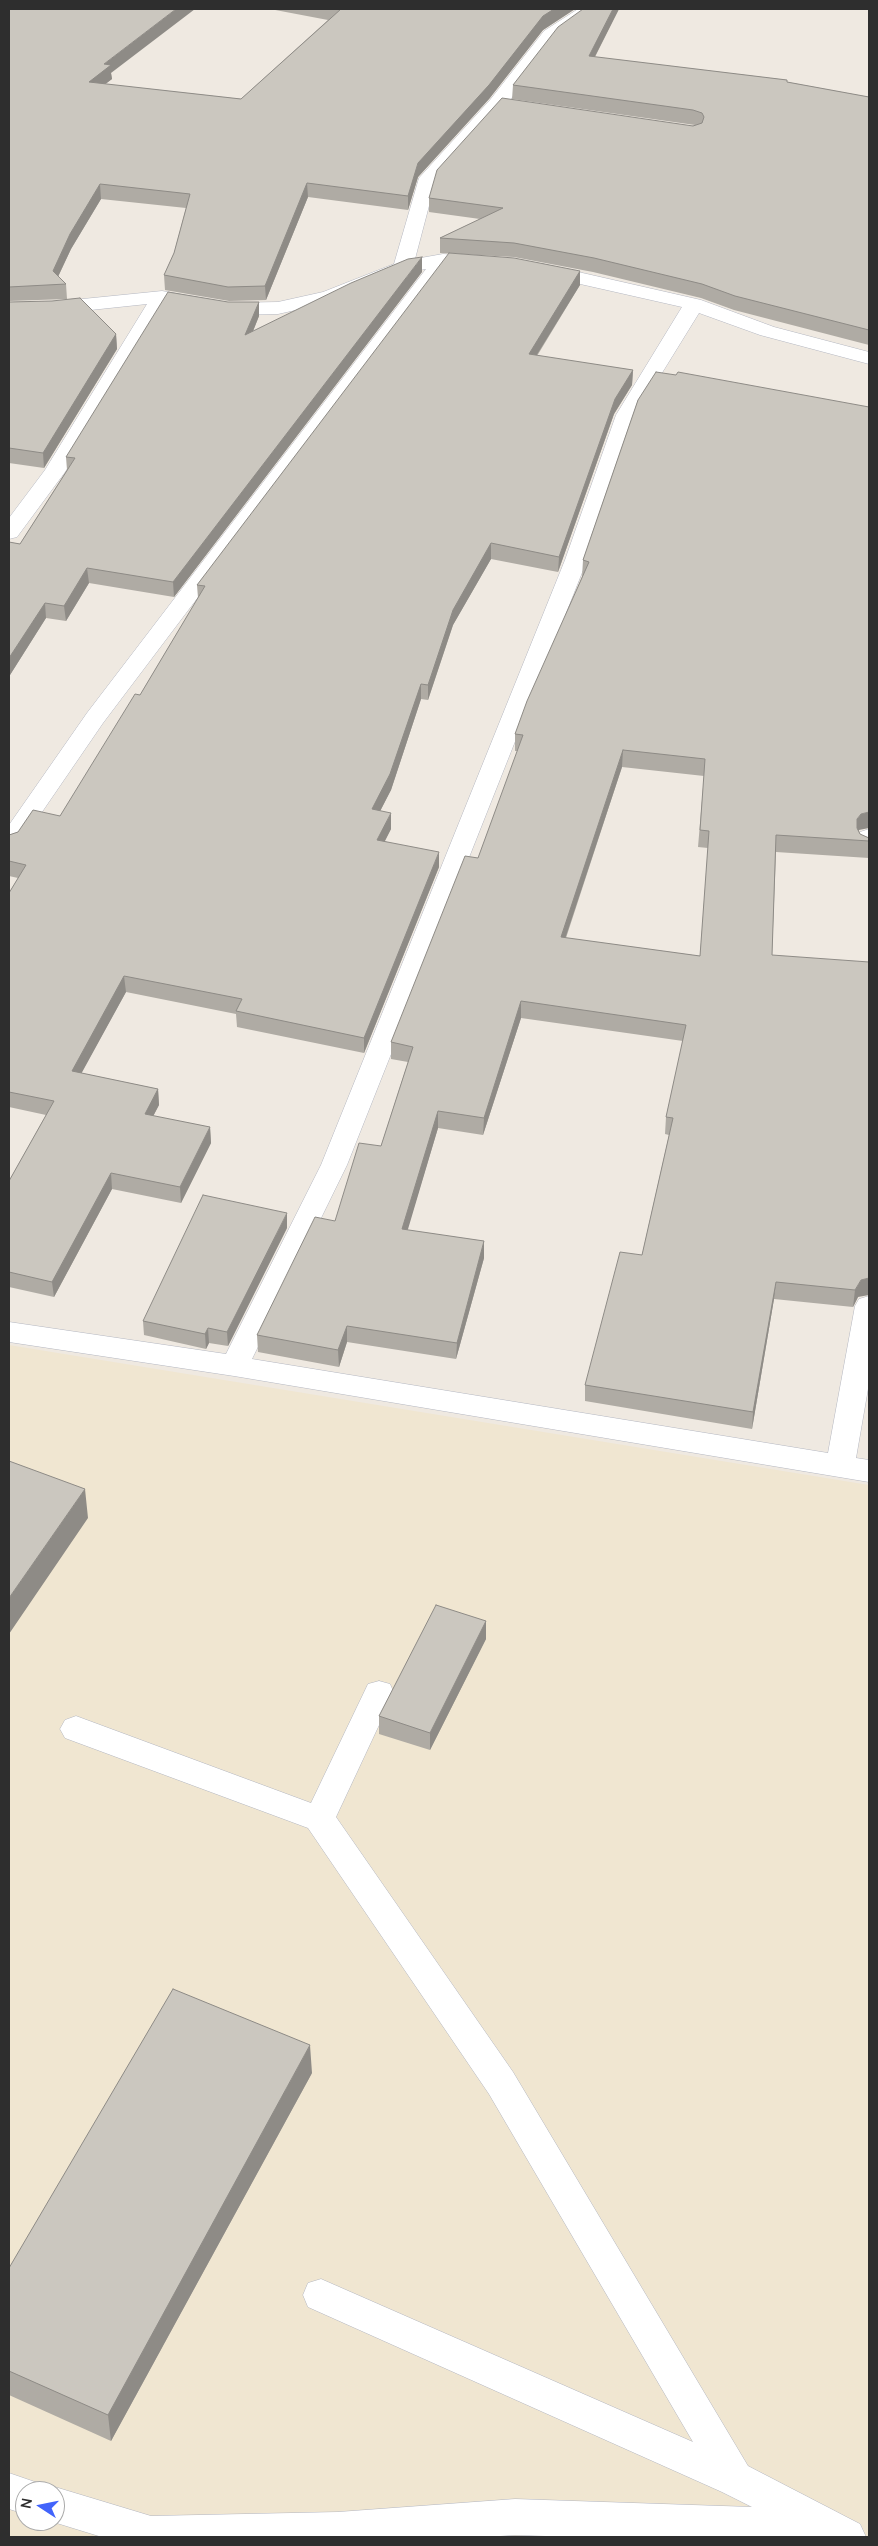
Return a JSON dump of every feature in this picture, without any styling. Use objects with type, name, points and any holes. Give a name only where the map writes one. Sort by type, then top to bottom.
[{"type":"street","points":[[403,267],[426,182],[497,104],[550,34],[590,9]]},
{"type":"street","points":[[497,104],[517,106]]},
{"type":"street","points":[[9,842],[95,718],[443,260]]},
{"type":"street","points":[[9,309],[53,308],[162,297],[229,309],[278,308],[329,297],[403,267],[443,260],[496,264]]},
{"type":"street","points":[[522,266],[694,304],[767,331],[869,358]]},
{"type":"street","points":[[9,532],[54,472],[162,297]]},
{"type":"street","points":[[234,1366],[334,1165],[565,587],[626,415],[694,304]]},
{"type":"street","points":[[869,837],[869,845]]},
{"type":"street","points":[[840,1466],[869,1306]]},
{"type":"street","points":[[9,1332],[234,1366],[869,1471]]},
{"type":"street","points":[[319,1819],[379,1693]]},
{"type":"street","points":[[76,1729],[319,1819],[501,2083],[735,2480]]},
{"type":"street","points":[[322,2295],[735,2480],[836,2533]]},
{"type":"street","points":[[65,2508],[151,2534],[338,2530],[515,2517],[836,2533]]},
{"type":"street","points":[[790,2537],[836,2533]]},
{"type":"shaded area","points":[[9,1345],[869,1485],[869,2537],[9,2537]]},
{"type":"building","points":[[9,9],[176,9],[104,64],[111,65],[89,82],[241,99],[341,9],[554,9],[543,16],[489,85],[418,163],[408,196],[307,183],[265,286],[228,287],[164,275],[174,253],[190,194],[100,184],[70,234],[53,271],[66,284],[9,287]]},
{"type":"building","points":[[583,9],[613,9],[589,56],[787,80],[787,82],[869,97],[869,330],[735,296],[702,284],[594,258],[514,243],[440,238],[503,208],[429,198],[437,170],[502,98],[693,126],[702,123],[704,117],[702,113],[693,110],[513,85],[558,27]]},
{"type":"building","points":[[449,253],[514,258],[580,271],[529,354],[633,370],[615,399],[559,557],[491,543],[453,610],[428,685],[421,684],[390,774],[372,809],[391,813],[377,840],[439,852],[364,1038],[236,1011],[242,999],[124,976],[72,1071],[158,1089],[145,1114],[210,1127],[180,1187],[111,1173],[52,1282],[9,1272],[9,1181],[54,1101],[9,1092],[9,893],[26,865],[9,861],[9,835],[18,832],[33,810],[60,816],[135,694],[140,695],[205,586],[197,585]]},
{"type":"building","points":[[422,257],[173,582],[87,568],[64,606],[45,603],[9,658],[9,542],[20,544],[75,458],[66,457],[168,292],[228,302],[259,302],[245,335],[351,283],[408,259]]},
{"type":"building","points":[[80,298],[116,334],[43,453],[9,448],[9,302]]},
{"type":"building","points":[[656,372],[676,375],[678,372],[869,407],[869,812],[861,814],[857,819],[857,828],[860,834],[869,838],[869,841],[776,835],[772,955],[869,962],[869,1278],[861,1280],[855,1290],[776,1282],[753,1412],[585,1385],[620,1252],[642,1255],[673,1118],[666,1117],[686,1025],[521,1001],[484,1118],[438,1111],[402,1229],[484,1241],[457,1343],[347,1326],[338,1350],[257,1335],[315,1217],[335,1221],[359,1143],[381,1146],[413,1047],[391,1042],[465,856],[478,858],[523,735],[515,734],[527,701],[589,562],[583,560],[638,400]],"holes":[[[623,750],[705,759],[700,830],[709,831],[700,956],[561,937]]]},
{"type":"building","points":[[203,1195],[287,1213],[227,1332],[208,1328],[205,1334],[143,1321]]},
{"type":"building","points":[[9,1461],[85,1489],[9,1598]]},
{"type":"building","points":[[436,1605],[486,1621],[430,1733],[379,1716]]},
{"type":"building","points":[[173,1989],[310,2045],[108,2415],[9,2371],[9,2268]]}]
